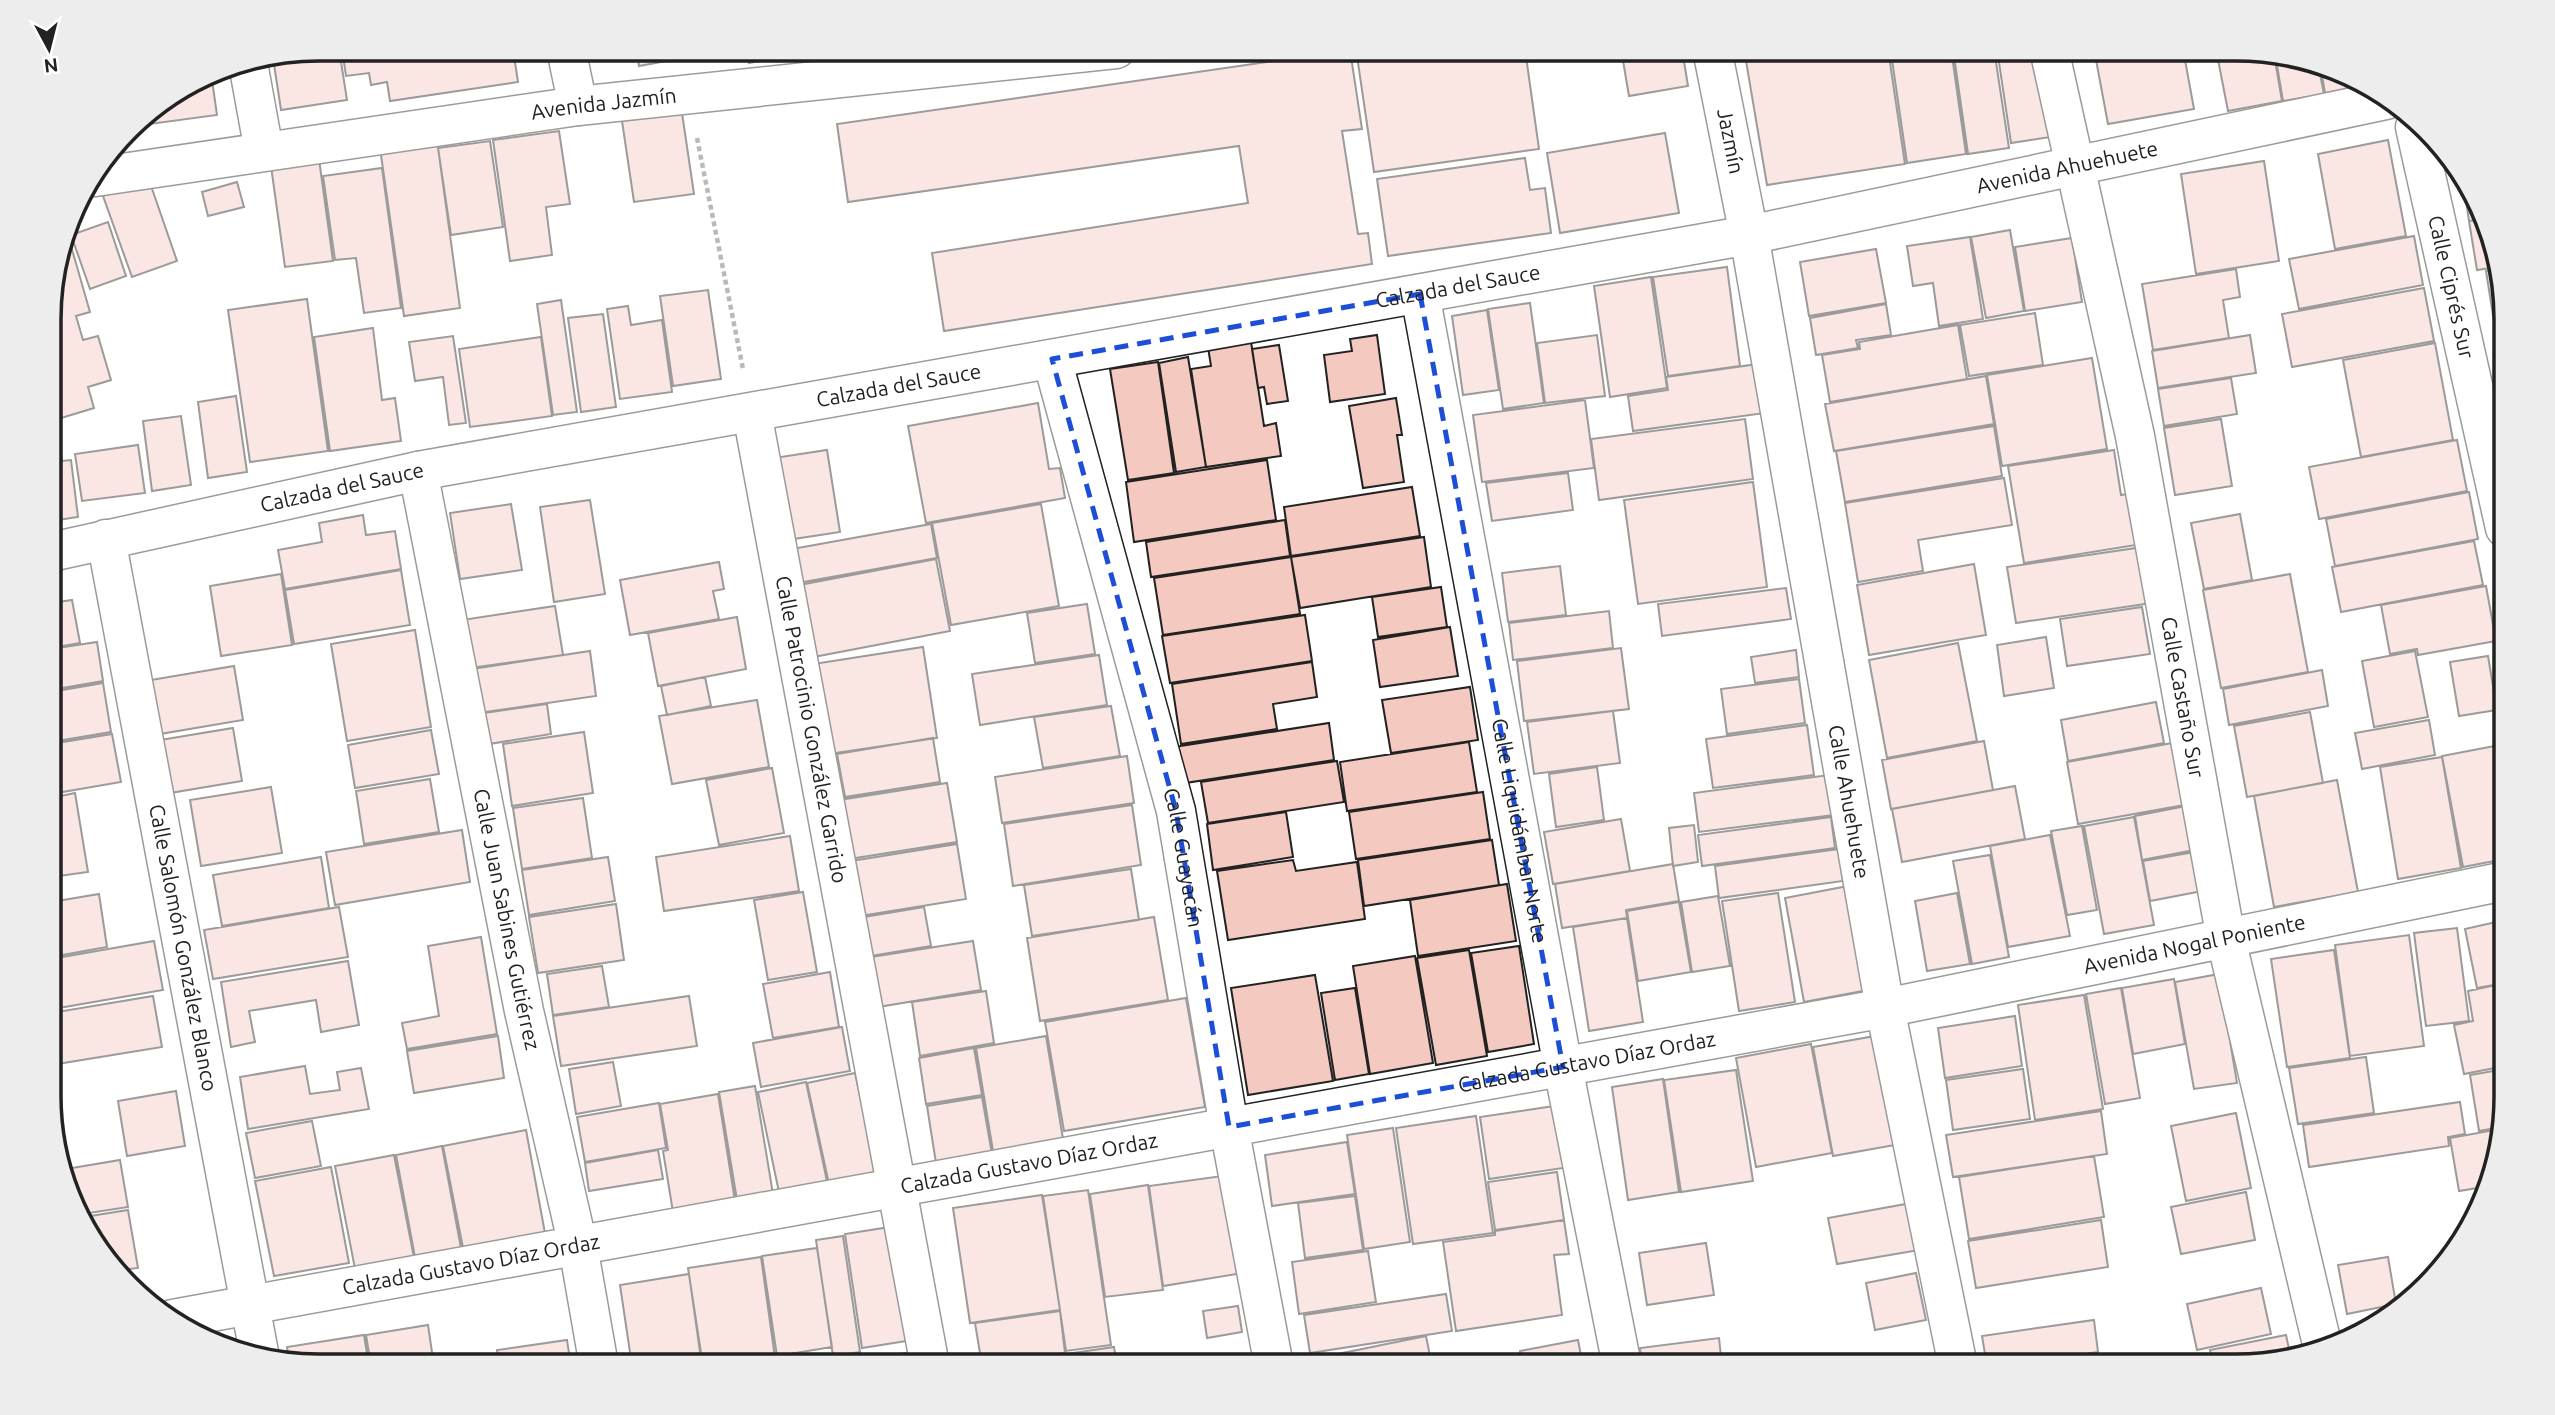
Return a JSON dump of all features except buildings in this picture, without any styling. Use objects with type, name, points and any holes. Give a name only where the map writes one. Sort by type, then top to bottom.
[{"type":"street","points":[[569,61],[578,106]]},
{"type":"street","name":"Avenida Jazmín","points":[[105,175],[578,106],[689,95],[917,61]]},
{"type":"street","name":"Jazmín","points":[[1714,61],[1749,235]]},
{"type":"street","name":"Calle Castaño Sur","points":[[2052,61],[2135,436],[2226,939],[2321,1339]]},
{"type":"street","points":[[249,71],[264,151]]},
{"type":"street","name":"Avenida Ahuehuete","points":[[1749,235],[2375,102]]},
{"type":"street","name":"Calle Ciprés Sur","points":[[2417,136],[2494,479]]},
{"type":"street","name":"Calzada del Sauce","points":[[61,550],[418,471],[1749,235]]},
{"type":"street","name":"Calle Ahuehuete","points":[[1749,235],[1885,1008],[1956,1354]]},
{"type":"street","name":"Calle Liquidámbar Norte","points":[[1420,294],[1563,1067],[1620,1354]]},
{"type":"street","name":"Calle Guayacán","points":[[1052,359],[1176,811],[1229,1128],[1272,1354]]},
{"type":"street","name":"Calle Patrocinio González Garrido","points":[[752,413],[928,1354]]},
{"type":"street","name":"Calle Juan Sabines Gutiérrez","points":[[418,471],[522,997],[578,1246],[597,1354]]},
{"type":"street","name":"Calle Salomón González Blanco","points":[[106,539],[258,1346]]},
{"type":"street","name":"Avenida Nogal Poniente","points":[[1885,1008],[2494,883]]},
{"type":"street","name":"Calzada Gustavo Díaz Ordaz","points":[[186,1317],[1885,1008]]},
{"type":"path","points":[[689,95],[752,413]]},
{"type":"highlighted area","points":[[1420,294],[1563,1067],[1229,1127],[1176,811],[1052,359]]}]
